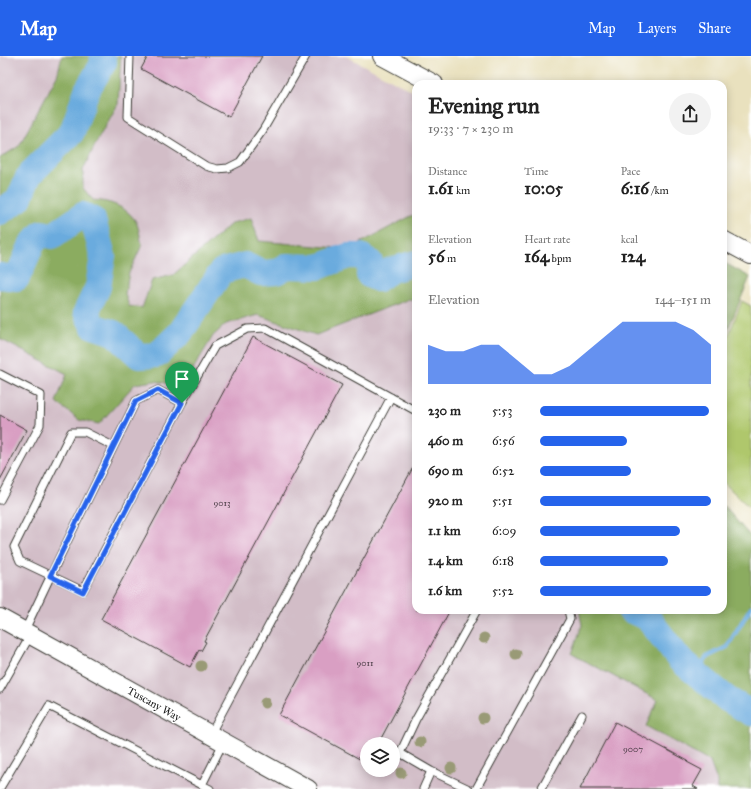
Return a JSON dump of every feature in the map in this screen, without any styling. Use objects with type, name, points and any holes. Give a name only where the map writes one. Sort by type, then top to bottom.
[{"type":"street","points":[[382,56],[427,80]]},
{"type":"street","points":[[727,242],[751,255]]},
{"type":"street","name":"Tuscany Way","points":[[0,618],[308,789]]},
{"type":"lane","points":[[130,56],[128,117],[206,166],[217,169],[228,168],[240,162],[263,130],[306,56]]},
{"type":"lane","points":[[113,446],[85,432],[71,432],[14,547],[20,561],[83,592],[182,403],[215,346],[247,329],[264,328],[412,409]]},
{"type":"lane","points":[[0,374],[41,395],[40,425],[0,500]]},
{"type":"lane","points":[[0,689],[27,634],[50,576],[136,401],[158,390],[182,403]]},
{"type":"lane","points":[[202,785],[216,739],[391,397]]},
{"type":"lane","points":[[469,789],[400,754],[416,719],[476,614]]},
{"type":"lane","points":[[476,789],[570,619],[569,614]]},
{"type":"lane","points":[[0,788],[49,706],[210,789]]},
{"type":"lane","points":[[541,789],[582,715]]},
{"type":"lane","points":[[423,789],[431,771]]},
{"type":"shaded area","points":[[0,56],[346,56],[412,91],[412,614],[611,614],[735,789],[0,789]]},
{"type":"green space","points":[[62,56],[121,56],[118,104],[97,141],[83,170],[83,188],[93,200],[116,205],[126,211],[135,220],[142,245],[129,273],[125,294],[129,306],[142,308],[152,280],[173,275],[232,223],[251,218],[259,241],[349,249],[412,216],[412,299],[409,299],[316,335],[258,315],[226,324],[213,336],[183,386],[154,381],[135,384],[99,424],[79,420],[56,402],[67,374],[0,339],[0,158],[19,146],[57,76]]},
{"type":"green space","points":[[727,264],[750,277],[727,332]]},
{"type":"green space","points":[[742,301],[751,306],[751,509],[727,486],[727,339]]},
{"type":"green space","points":[[727,510],[751,537],[751,789],[717,789],[717,781],[710,762],[646,726],[658,700],[572,654],[582,625],[580,614],[727,614]]},
{"type":"building","points":[[148,56],[262,56],[229,117],[141,69]]},
{"type":"building","points":[[253,337],[342,385],[204,641],[206,642],[201,651],[199,650],[190,667],[101,619]]},
{"type":"building","points":[[0,415],[27,430],[0,480]]},
{"type":"building","points":[[412,469],[412,614],[448,614],[382,737],[360,737],[360,759],[279,715]]},
{"type":"building","points":[[615,722],[702,770],[693,786],[698,789],[580,789]]},
{"type":"waterway","points":[[0,212],[19,199],[29,175],[72,132],[87,90],[104,62],[102,56]]},
{"type":"waterway","points":[[0,276],[17,278],[32,244],[42,233],[52,236],[83,215],[93,220],[103,256],[98,287],[86,312],[93,326],[114,333],[139,356],[157,355],[180,333],[222,271],[245,265],[261,273],[276,272],[287,266],[318,267],[348,256],[361,256],[370,262],[369,275],[378,279],[391,270],[412,264]]},
{"type":"waterway","points":[[697,674],[707,657],[727,647],[751,607]]},
{"type":"waterway","points":[[639,614],[648,618],[680,660],[727,699],[751,713]]},
{"type":"route","points":[[158,390],[182,403],[83,592],[50,576],[136,401],[158,390]]}]
